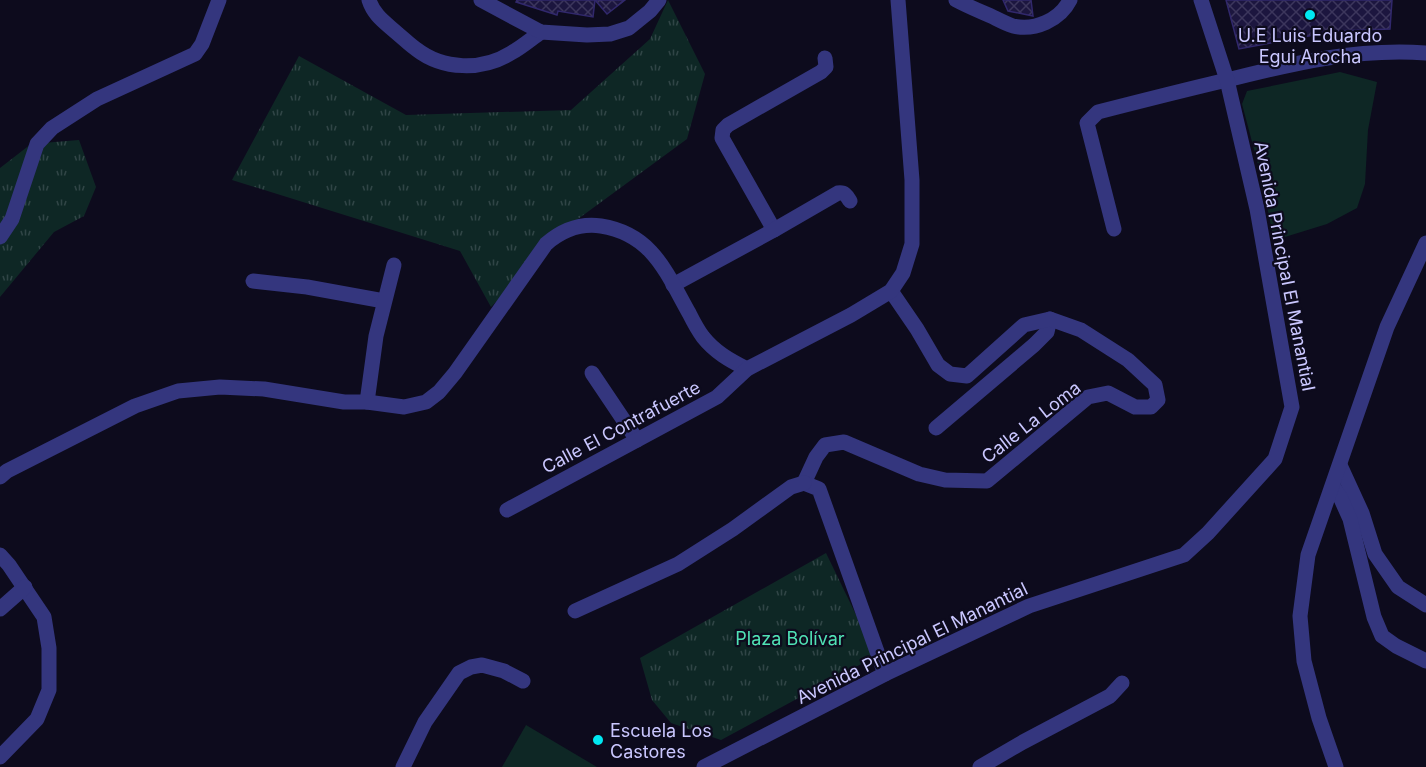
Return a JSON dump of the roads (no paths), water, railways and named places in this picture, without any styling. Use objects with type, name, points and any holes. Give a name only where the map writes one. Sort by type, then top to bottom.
[{"type":"street","points":[[0,237],[12,219],[38,144],[52,128],[98,99],[195,54],[202,44],[219,0]]},
{"type":"street","points":[[369,0],[373,12],[417,51],[454,66],[471,66],[490,62],[510,54],[541,32]]},
{"type":"street","points":[[481,0],[541,32],[587,35],[610,34],[629,28],[650,11],[659,0]]},
{"type":"street","points":[[898,0],[912,180],[912,244],[903,273],[891,291],[938,365],[950,374],[967,376],[1024,325],[1050,319],[1047,332],[1034,345],[936,428]]},
{"type":"street","points":[[956,0],[1012,26],[1027,27],[1043,24],[1055,18],[1070,0]]},
{"type":"street","name":"Avenida Principal El Manantial","points":[[704,767],[885,674],[1029,606],[1184,555],[1208,533],[1275,459],[1292,407],[1257,209],[1227,80],[1201,0]]},
{"type":"street","points":[[1114,229],[1087,123],[1098,112],[1322,58],[1364,52],[1426,53]]},
{"type":"street","points":[[774,230],[722,138],[723,130],[821,72],[826,67],[825,58]]},
{"type":"street","points":[[673,285],[838,193],[842,192],[847,195],[850,201]]},
{"type":"street","points":[[0,477],[7,471],[135,406],[178,391],[220,387],[264,389],[344,402],[367,402],[404,407],[426,402],[439,392],[473,349],[546,244],[558,233],[590,225],[617,229],[645,245],[664,268],[701,335],[724,358],[747,369]]},
{"type":"street","points":[[1336,767],[1318,718],[1304,661],[1300,616],[1308,555],[1388,327],[1426,243]]},
{"type":"street","points":[[367,402],[375,345],[394,265]]},
{"type":"street","points":[[253,281],[307,287],[384,301]]},
{"type":"street","name":"Calle El Contrafuerte","points":[[507,510],[717,397],[747,369],[851,315],[891,291]]},
{"type":"street","name":"Calle La Loma","points":[[804,483],[816,456],[825,445],[844,442],[919,474],[945,480],[987,481],[1088,397],[1108,393],[1135,407],[1151,407],[1158,400],[1155,385],[1128,360],[1081,330],[1050,319]]},
{"type":"street","points":[[592,373],[637,440]]},
{"type":"street","points":[[1340,465],[1362,513],[1375,554],[1398,587],[1426,605]]},
{"type":"street","points":[[575,611],[678,564],[733,529],[791,487],[804,483],[819,489],[885,674]]},
{"type":"street","points":[[1333,486],[1350,519],[1374,617],[1382,636],[1426,661]]},
{"type":"street","points":[[0,555],[25,587],[44,617],[50,648],[49,690],[37,719],[0,757]]},
{"type":"street","points":[[0,609],[25,587]]},
{"type":"street","points":[[403,767],[425,722],[459,673],[482,665],[504,671],[523,681]]},
{"type":"street","points":[[980,767],[1110,696],[1122,682]]},
{"type":"place","name":"U.E Luis Eduardo Egui Arocha","points":[[1310,15]]},
{"type":"place","name":"Escuela Los Castores","points":[[598,740]]},
{"type":"park label","name":"Plaza Bolívar","points":[[790,638]]}]
